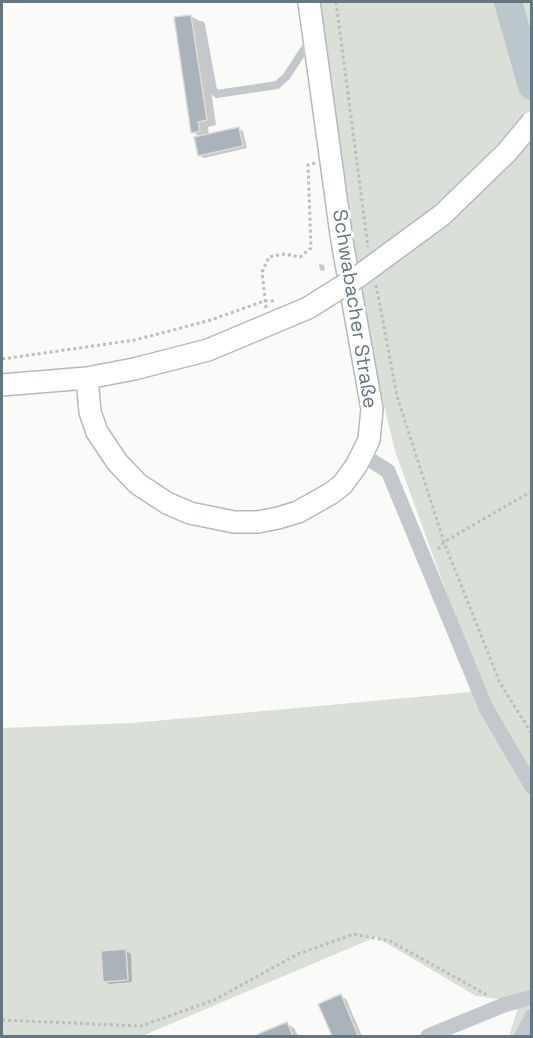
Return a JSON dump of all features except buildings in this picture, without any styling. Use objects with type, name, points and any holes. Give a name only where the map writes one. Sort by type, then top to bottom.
[{"type":"street","name":"Schwabacher Straße","points":[[87,378],[90,412],[97,432],[117,462],[138,484],[167,503],[210,519],[258,522],[298,512],[342,485],[362,455],[369,440],[372,409],[342,241],[309,2]]},
{"type":"street","points":[[2,385],[87,378],[208,350],[308,308],[359,276],[442,215],[507,152],[531,122]]},
{"type":"street","points":[[362,455],[388,471],[402,500],[424,564],[486,708],[531,787]]},
{"type":"street","points":[[428,1036],[504,1005],[531,997]]},
{"type":"street","points":[[522,1036],[531,1016]]},
{"type":"lane","points":[[201,25],[213,90],[217,94],[277,85],[286,77],[313,35]]},
{"type":"path","points":[[336,2],[370,254]]},
{"type":"path","points":[[2,359],[135,340],[211,320],[264,301],[262,272],[269,257],[284,255],[300,257],[311,248],[308,165],[355,154]]},
{"type":"path","points":[[374,276],[397,396],[444,542],[500,683],[531,734]]},
{"type":"path","points":[[424,564],[444,542],[531,491]]},
{"type":"path","points":[[2,1020],[141,1026],[214,1000],[298,954],[354,934],[390,941],[504,1005]]},
{"type":"shaded area","points":[[317,2],[531,2],[531,1036],[509,1036],[520,1002],[476,996],[376,937],[142,1036],[2,1036],[2,728],[133,723],[482,691],[395,451],[343,238]]},
{"type":"waterway","points":[[508,2],[532,86]]}]
